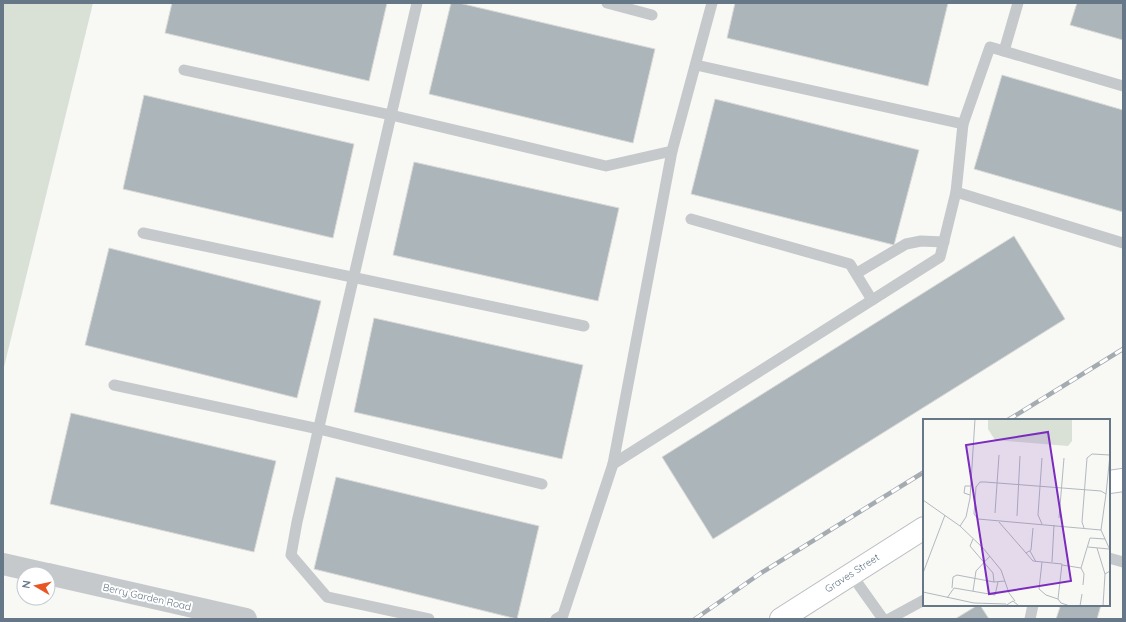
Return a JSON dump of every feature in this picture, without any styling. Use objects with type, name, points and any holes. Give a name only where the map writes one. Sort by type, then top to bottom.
[{"type":"street","points":[[1110,482],[1123,480]]},
{"type":"street","name":"Graves Street","points":[[781,619],[923,529]]},
{"type":"street","name":"Berry Garden Road","points":[[3,564],[16,567]]},
{"type":"street","name":"Berry Garden Road","points":[[56,576],[246,619]]},
{"type":"lane","points":[[417,3],[291,555],[327,597],[428,619]]},
{"type":"lane","points":[[607,3],[652,15]]},
{"type":"lane","points":[[556,619],[563,615],[613,464],[672,151],[712,3]]},
{"type":"lane","points":[[1004,51],[1018,3]]},
{"type":"lane","points":[[613,464],[940,257],[956,192],[963,124],[990,47],[1123,86]]},
{"type":"lane","points":[[696,66],[963,124]]},
{"type":"lane","points":[[184,70],[391,115],[606,166],[672,151]]},
{"type":"lane","points":[[956,192],[1123,242]]},
{"type":"lane","points":[[691,219],[850,264],[857,273],[872,300]]},
{"type":"lane","points":[[143,232],[584,326]]},
{"type":"lane","points":[[857,273],[906,244],[921,241],[944,242]]},
{"type":"lane","points":[[114,385],[319,429],[542,484]]},
{"type":"lane","points":[[1110,558],[1123,562]]},
{"type":"lane","points":[[851,574],[883,619]]},
{"type":"lane","points":[[889,619],[923,601]]},
{"type":"lane","points":[[1030,619],[1034,606]]},
{"type":"shaded area","points":[[3,3],[93,3],[3,371]]},
{"type":"building","points":[[172,3],[387,3],[369,81],[165,33]]},
{"type":"building","points":[[451,3],[459,3],[655,49],[633,143],[429,94]]},
{"type":"building","points":[[735,3],[948,3],[928,86],[727,38]]},
{"type":"building","points":[[1077,3],[1123,3],[1123,40],[1070,25]]},
{"type":"building","points":[[1002,75],[1123,110],[1123,212],[974,169]]},
{"type":"building","points":[[144,95],[354,144],[333,238],[123,189]]},
{"type":"building","points":[[715,99],[919,150],[894,245],[691,194]]},
{"type":"building","points":[[414,162],[619,208],[598,301],[393,255]]},
{"type":"building","points":[[1014,236],[1065,319],[713,539],[662,457]]},
{"type":"building","points":[[109,248],[321,301],[297,398],[85,345]]},
{"type":"building","points":[[374,318],[583,365],[562,459],[354,412]]},
{"type":"building","points":[[71,413],[276,461],[254,552],[50,504]]},
{"type":"building","points":[[336,477],[539,526],[517,619],[314,569]]},
{"type":"building","points":[[976,606],[981,606],[989,619],[955,619]]},
{"type":"building","points":[[1056,606],[1101,606],[1097,619],[1056,619],[1060,607]]},
{"type":"railway","points":[[1010,419],[1123,349]]},
{"type":"railway","points":[[695,619],[761,573],[923,473]]}]
